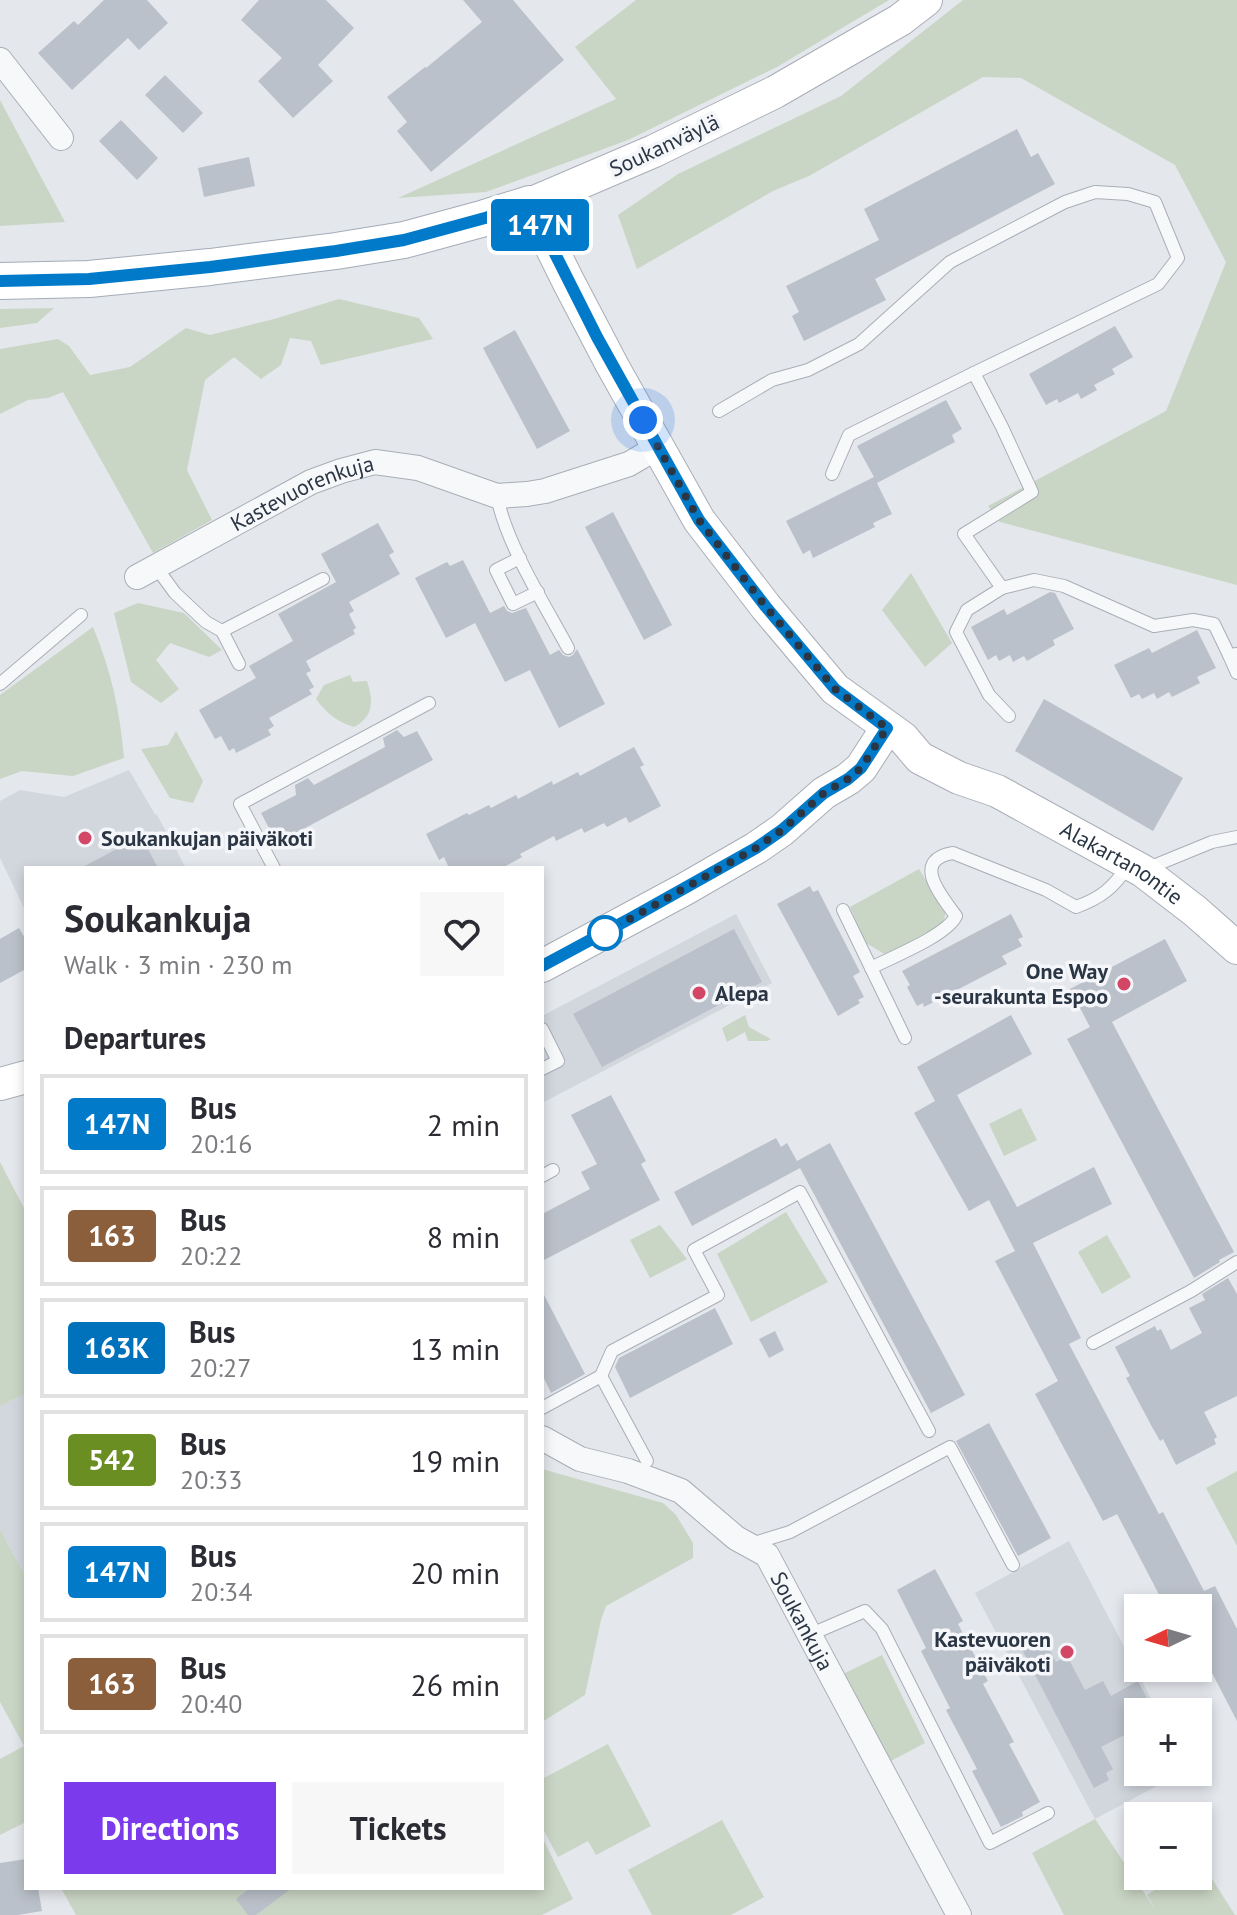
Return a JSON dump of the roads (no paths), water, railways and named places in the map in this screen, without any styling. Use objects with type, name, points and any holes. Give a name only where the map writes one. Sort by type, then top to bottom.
[{"type":"main road","name":"Soukanväylä","points":[[0,281],[89,279],[336,251],[404,240],[530,204]]},
{"type":"street","name":"Soukanväylä","points":[[530,204],[654,151],[775,92],[900,20],[926,0]]},
{"type":"street","points":[[0,60],[61,138]]},
{"type":"street","name":"Alakartanontie","points":[[530,204],[568,281],[699,520],[835,689],[895,733],[930,743],[970,765],[997,791],[1137,867],[1237,948]]},
{"type":"street","name":"Kastevuorenkuja","points":[[146,572],[311,482],[375,462],[418,468],[497,496],[545,491],[629,464],[658,447]]},
{"type":"street","points":[[544,965],[756,848],[824,793],[848,779],[895,733]]},
{"type":"street","points":[[0,1084],[24,1078]]},
{"type":"street","name":"Soukankuja","points":[[544,1439],[580,1459],[628,1471],[681,1491],[736,1538],[767,1555],[959,1915]]},
{"type":"lane","points":[[719,411],[772,380],[808,370],[859,344],[950,262],[1065,202],[1095,192],[1128,194],[1155,202],[1178,258],[1158,284],[849,435],[832,474]]},
{"type":"lane","points":[[974,373],[1032,492],[964,534],[1002,588]]},
{"type":"lane","points":[[497,496],[520,558],[568,648]]},
{"type":"lane","points":[[520,558],[496,570],[513,604],[538,592]]},
{"type":"lane","points":[[146,572],[175,593],[206,622],[222,631],[239,664]]},
{"type":"lane","points":[[222,631],[323,579]]},
{"type":"lane","points":[[1009,716],[989,695],[956,632],[967,610],[1002,588],[1034,580],[1064,586],[1154,626],[1193,620],[1214,624],[1233,655],[1237,673]]},
{"type":"lane","points":[[0,684],[81,615]]},
{"type":"lane","points":[[273,866],[240,804],[429,703]]},
{"type":"lane","points":[[871,968],[941,932],[952,923],[956,916],[935,887],[931,874],[935,860],[943,855],[953,853],[1046,890],[1076,907],[1096,899],[1137,867],[1237,837]]},
{"type":"lane","points":[[843,910],[905,1038]]},
{"type":"lane","points":[[544,1033],[558,1061],[544,1068]]},
{"type":"lane","points":[[544,1403],[601,1376],[612,1351],[718,1295],[694,1250],[800,1192],[929,1431]]},
{"type":"lane","points":[[1093,1343],[1191,1291],[1237,1262]]},
{"type":"lane","points":[[601,1376],[647,1461]]},
{"type":"lane","points":[[748,1545],[790,1532],[950,1447],[1013,1565]]},
{"type":"lane","points":[[809,1635],[865,1611],[882,1629],[990,1843],[1048,1813]]},
{"type":"place","name":"Soukankujan päiväkoti","points":[[85,838]]},
{"type":"place","name":"One Way -seurakunta Espoo","points":[[1124,984]]},
{"type":"place","name":"Alepa","points":[[699,993]]},
{"type":"place","name":"Kastevuoren päiväkoti","points":[[1067,1652]]}]
